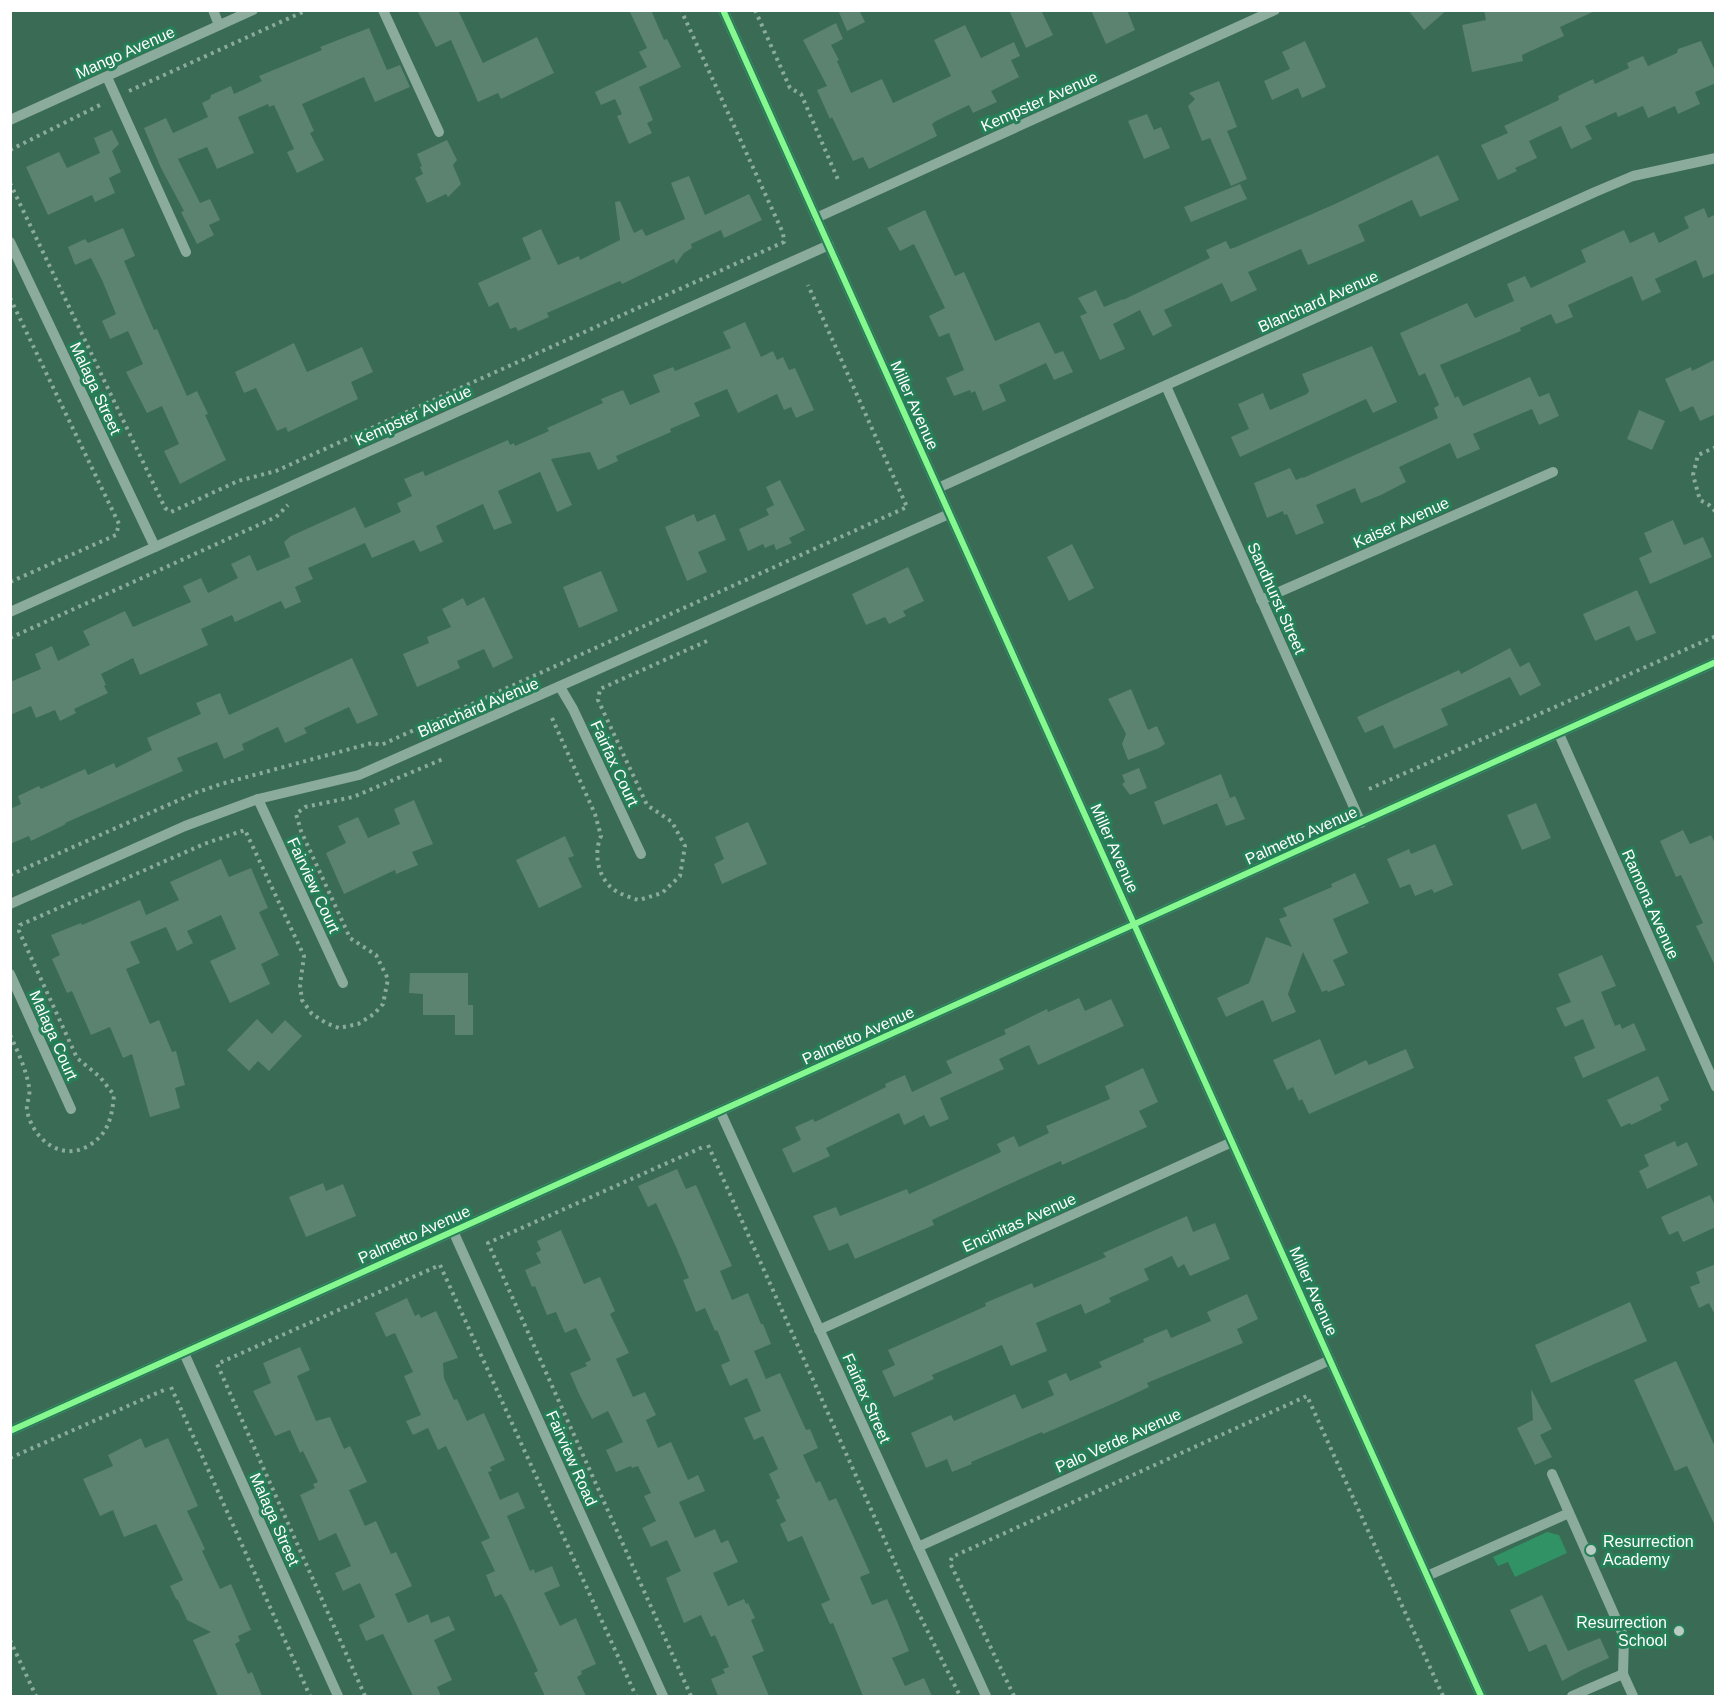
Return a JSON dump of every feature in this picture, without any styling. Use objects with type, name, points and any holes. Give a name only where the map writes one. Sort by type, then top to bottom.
[{"type":"street","points":[[213,10],[219,26]]},
{"type":"street","name":"Mango Avenue","points":[[10,120],[253,10]]},
{"type":"street","points":[[383,10],[440,132]]},
{"type":"street","name":"Miller Avenue","points":[[723,10],[1481,1696]]},
{"type":"street","name":"Kempster Avenue","points":[[816,218],[1275,10]]},
{"type":"street","points":[[107,76],[186,252]]},
{"type":"street","name":"Blanchard Avenue","points":[[938,488],[1624,180],[1716,158]]},
{"type":"street","name":"Malaga Street","points":[[10,242],[155,547]]},
{"type":"street","name":"Kempster Avenue","points":[[10,612],[829,245]]},
{"type":"street","name":"Sandhurst Street","points":[[1166,386],[1361,823]]},
{"type":"street","name":"Kaiser Avenue","points":[[1261,600],[1553,472]]},
{"type":"street","name":"Blanchard Avenue","points":[[10,904],[184,826],[258,799],[359,775],[950,514]]},
{"type":"street","name":"Palmetto Avenue","points":[[10,1431],[1716,662]]},
{"type":"street","name":"Fairfax Court","points":[[560,687],[573,709],[641,854]]},
{"type":"street","name":"Ramona Avenue","points":[[1559,734],[1716,1087]]},
{"type":"street","name":"Fairview Court","points":[[258,799],[343,983]]},
{"type":"street","name":"Malaga Court","points":[[10,974],[71,1109]]},
{"type":"street","name":"Fairfax Street","points":[[720,1111],[986,1696]]},
{"type":"street","name":"Encinitas Avenue","points":[[819,1330],[1232,1142]]},
{"type":"street","name":"Fairview Road","points":[[453,1232],[663,1696]]},
{"type":"street","name":"Malaga Street","points":[[184,1353],[338,1696]]},
{"type":"street","name":"Palo Verde Avenue","points":[[918,1547],[1330,1360]]},
{"type":"street","points":[[1552,1474],[1624,1637],[1623,1674],[1633,1696]]},
{"type":"street","points":[[1427,1576],[1569,1513]]},
{"type":"street","points":[[1572,1696],[1623,1674]]},
{"type":"path","points":[[10,150],[117,97],[308,10]]},
{"type":"path","points":[[10,183],[165,508],[171,512],[238,481],[276,471],[784,242],[783,232],[681,10]]},
{"type":"path","points":[[754,10],[790,88],[801,94],[839,182]]},
{"type":"path","points":[[10,875],[204,790],[372,743],[381,745],[907,507],[808,285]]},
{"type":"path","points":[[10,298],[119,524],[116,535],[10,582]]},
{"type":"path","points":[[1716,447],[1698,455],[1693,475],[1700,500],[1716,513]]},
{"type":"path","points":[[10,638],[276,517],[286,506],[297,501]]},
{"type":"path","points":[[1369,789],[1716,636]]},
{"type":"path","points":[[552,718],[595,814],[601,836],[596,847],[599,872],[614,891],[639,900],[662,893],[680,876],[685,846],[672,822],[647,805],[597,700],[600,689],[707,641]]},
{"type":"path","points":[[10,1035],[23,1064],[30,1090],[27,1108],[34,1128],[46,1145],[70,1151],[88,1146],[108,1129],[114,1095],[100,1077],[77,1058],[19,930],[20,925],[204,844],[245,830],[304,956],[300,985],[302,1000],[312,1014],[339,1028],[358,1024],[366,1019],[383,1004],[388,979],[376,955],[350,938],[301,831],[297,814],[305,807],[353,797],[443,759]]},
{"type":"path","points":[[691,1696],[488,1243],[706,1146],[908,1592],[960,1696]]},
{"type":"path","points":[[365,1696],[217,1364],[440,1265],[636,1696]]},
{"type":"path","points":[[171,1387],[309,1696]]},
{"type":"path","points":[[10,1458],[164,1390]]},
{"type":"path","points":[[1014,1696],[950,1563],[951,1557],[1307,1396],[1443,1696]]},
{"type":"path","points":[[10,1640],[36,1696]]},
{"type":"green space","points":[[1547,1532],[1559,1535],[1567,1553],[1515,1577],[1508,1562],[1498,1566],[1493,1557]]},
{"type":"building","points":[[417,10],[458,10],[483,63],[537,37],[554,73],[501,99],[498,93],[478,102],[451,40],[436,47]]},
{"type":"building","points":[[629,10],[651,10],[664,40],[667,39],[681,67],[639,87],[653,120],[647,123],[652,133],[629,144],[617,116],[622,114],[615,99],[601,105],[595,92],[647,67],[639,52],[647,48]]},
{"type":"building","points":[[838,10],[859,10],[865,22],[847,31]]},
{"type":"building","points":[[1009,10],[1041,10],[1053,35],[1026,48]]},
{"type":"building","points":[[1091,10],[1127,10],[1135,30],[1106,44]]},
{"type":"building","points":[[1408,10],[1447,10],[1424,30]]},
{"type":"building","points":[[1484,10],[1597,10],[1560,27],[1564,36],[1522,55],[1523,61],[1472,72],[1462,25],[1486,20]]},
{"type":"building","points":[[836,23],[843,39],[831,45],[851,93],[882,79],[893,103],[951,76],[934,40],[965,25],[981,58],[1014,42],[1020,56],[1011,60],[1019,77],[991,91],[997,102],[973,113],[969,105],[936,121],[932,124],[937,136],[869,169],[863,157],[853,161],[832,117],[830,119],[817,90],[827,86],[803,40]]},
{"type":"building","points":[[369,28],[387,70],[400,65],[410,87],[375,102],[364,77],[302,104],[314,131],[310,133],[324,160],[297,173],[287,152],[294,149],[274,105],[269,107],[268,104],[238,117],[254,153],[217,169],[207,147],[178,159],[200,203],[210,199],[220,220],[209,225],[214,235],[197,244],[181,212],[184,211],[161,168],[144,128],[166,118],[173,133],[208,117],[202,103],[210,99],[211,95],[231,86],[234,94],[262,81],[259,76],[322,50],[320,47]]},
{"type":"building","points":[[1305,41],[1326,87],[1302,98],[1298,88],[1272,100],[1264,81],[1290,69],[1282,52]]},
{"type":"building","points":[[1701,41],[1716,73],[1716,83],[1695,92],[1700,104],[1678,114],[1675,106],[1648,118],[1643,106],[1618,117],[1616,112],[1585,126],[1592,139],[1571,149],[1561,126],[1529,141],[1537,158],[1515,168],[1517,171],[1498,180],[1481,145],[1508,133],[1504,126],[1559,100],[1558,96],[1593,79],[1595,84],[1629,68],[1627,63],[1643,56],[1648,66],[1677,53],[1678,49]]},
{"type":"building","points":[[1219,81],[1237,127],[1227,131],[1247,179],[1231,186],[1210,138],[1202,141],[1188,106],[1195,99],[1189,93]]},
{"type":"building","points":[[1147,114],[1154,130],[1161,127],[1170,148],[1144,159],[1128,121]]},
{"type":"building","points":[[112,130],[119,144],[112,151],[121,172],[109,178],[115,193],[95,202],[92,195],[48,215],[26,167],[59,152],[67,168],[100,153],[94,138]]},
{"type":"building","points":[[447,140],[457,160],[453,165],[461,184],[448,197],[446,194],[427,203],[415,178],[423,174],[417,154]]},
{"type":"building","points":[[1438,155],[1459,200],[1420,217],[1412,200],[1358,225],[1365,241],[1308,265],[1301,249],[1248,272],[1257,290],[1231,302],[1222,283],[1164,310],[1172,326],[1153,336],[1140,310],[1113,324],[1125,349],[1100,360],[1080,316],[1087,313],[1078,298],[1096,290],[1104,307],[1123,300],[1210,258],[1206,250],[1226,241],[1230,249],[1236,247],[1335,204]]},
{"type":"building","points":[[689,176],[705,215],[749,194],[762,220],[724,238],[721,230],[691,244],[692,248],[684,253],[676,264],[674,259],[622,284],[620,281],[547,313],[549,317],[518,331],[516,327],[510,329],[498,302],[489,307],[478,283],[531,259],[522,238],[541,229],[558,265],[579,256],[580,260],[620,240],[615,202],[620,201],[634,233],[642,229],[646,236],[685,219],[671,183]]},
{"type":"building","points":[[1240,184],[1247,199],[1191,222],[1184,207]]},
{"type":"building","points":[[1704,208],[1708,218],[1716,214],[1716,273],[1703,278],[1696,260],[1655,279],[1661,292],[1642,301],[1632,276],[1568,305],[1573,317],[1556,324],[1551,314],[1520,328],[1521,331],[1440,365],[1455,398],[1458,396],[1463,406],[1530,377],[1539,397],[1549,393],[1559,416],[1539,425],[1532,409],[1473,434],[1480,449],[1457,459],[1450,443],[1399,467],[1406,482],[1381,495],[1361,503],[1355,488],[1316,505],[1324,523],[1296,535],[1287,514],[1284,515],[1283,511],[1267,518],[1254,483],[1290,468],[1296,480],[1303,478],[1438,418],[1434,408],[1439,405],[1425,373],[1419,376],[1400,333],[1467,303],[1475,318],[1514,301],[1507,284],[1525,276],[1531,288],[1586,262],[1581,250],[1624,230],[1630,243],[1654,232],[1659,243],[1689,228],[1684,217]]},
{"type":"building","points":[[925,210],[955,276],[964,272],[995,341],[1039,322],[1055,354],[1063,351],[1073,372],[1054,380],[1046,363],[999,385],[1006,401],[983,411],[975,391],[971,393],[970,390],[954,396],[946,378],[964,370],[949,333],[939,337],[929,316],[945,308],[914,244],[900,251],[887,228]]},
{"type":"building","points":[[123,228],[135,256],[124,261],[154,330],[157,329],[187,396],[197,391],[208,414],[205,415],[226,460],[180,484],[164,451],[179,444],[162,406],[147,413],[126,372],[143,364],[128,331],[110,339],[102,321],[116,314],[102,280],[91,258],[75,265],[68,247],[85,239],[88,243]]},
{"type":"building","points":[[745,322],[761,357],[773,351],[777,360],[783,357],[789,370],[795,368],[814,410],[796,418],[791,407],[784,410],[777,394],[738,413],[727,389],[694,403],[700,416],[670,429],[671,432],[616,456],[618,461],[598,470],[590,452],[551,459],[572,505],[557,512],[540,472],[498,491],[512,523],[494,530],[483,504],[436,526],[443,542],[420,552],[414,540],[372,558],[365,543],[308,568],[313,579],[295,587],[301,602],[285,609],[281,601],[235,622],[232,615],[201,629],[208,645],[140,675],[133,658],[101,674],[108,693],[74,709],[76,713],[60,721],[55,710],[36,718],[31,706],[10,715],[10,682],[41,669],[35,654],[52,646],[58,661],[90,645],[83,631],[125,611],[133,627],[191,602],[183,586],[201,578],[208,593],[238,578],[231,564],[250,555],[257,571],[290,557],[284,542],[291,536],[355,507],[365,528],[401,512],[397,503],[412,496],[404,479],[423,471],[425,476],[508,440],[510,445],[514,443],[515,446],[549,431],[547,428],[603,403],[601,399],[623,390],[630,405],[660,392],[653,375],[673,367],[675,371],[731,348],[723,332]]},
{"type":"building","points":[[294,343],[307,372],[362,347],[373,372],[351,382],[358,399],[288,432],[286,427],[277,431],[256,388],[244,393],[235,372]]},
{"type":"building","points":[[1372,346],[1397,402],[1373,413],[1366,399],[1240,457],[1231,437],[1249,429],[1238,404],[1263,393],[1270,410],[1307,394],[1309,391],[1302,374]]},
{"type":"building","points":[[1716,359],[1716,414],[1700,421],[1693,406],[1680,412],[1665,379],[1691,367],[1692,371]]},
{"type":"building","points":[[1639,410],[1665,421],[1652,450],[1627,439]]},
{"type":"building","points":[[780,480],[805,530],[789,538],[792,543],[776,550],[774,544],[765,548],[763,544],[748,551],[739,529],[769,515],[766,509],[774,505],[766,487]]},
{"type":"building","points":[[694,514],[697,522],[715,514],[726,540],[698,552],[707,572],[687,581],[665,527]]},
{"type":"building","points":[[1673,520],[1684,545],[1703,537],[1712,557],[1650,584],[1639,558],[1652,552],[1644,533]]},
{"type":"building","points":[[1072,544],[1094,588],[1069,601],[1047,557]]},
{"type":"building","points":[[908,567],[924,601],[903,611],[906,616],[889,624],[885,617],[866,625],[852,594]]},
{"type":"building","points":[[601,571],[618,611],[579,628],[563,587]]},
{"type":"building","points":[[1637,590],[1656,633],[1636,641],[1629,626],[1595,641],[1583,614]]},
{"type":"building","points":[[484,597],[513,658],[493,668],[484,649],[457,661],[460,668],[417,687],[403,654],[429,643],[427,637],[451,627],[442,609],[463,598],[467,606]]},
{"type":"building","points":[[1510,648],[1520,667],[1529,662],[1541,685],[1520,696],[1510,677],[1441,709],[1448,725],[1394,749],[1383,725],[1365,733],[1357,717],[1459,670],[1461,674]]},
{"type":"building","points":[[352,658],[378,715],[357,724],[349,707],[304,728],[307,733],[285,743],[278,727],[242,744],[244,750],[224,759],[217,742],[177,758],[183,771],[65,823],[31,841],[29,836],[10,844],[10,809],[21,804],[18,796],[39,786],[41,789],[85,769],[88,775],[114,763],[116,768],[152,750],[147,738],[201,714],[196,703],[220,693],[229,715]]},
{"type":"building","points":[[1131,689],[1148,730],[1157,726],[1165,744],[1128,760],[1122,744],[1126,734],[1108,699]]},
{"type":"building","points":[[1139,768],[1147,788],[1130,795],[1122,784],[1125,782],[1122,775]]},
{"type":"building","points":[[1221,774],[1230,798],[1163,825],[1154,802]]},
{"type":"building","points":[[1235,796],[1245,819],[1226,826],[1217,803]]},
{"type":"building","points":[[414,800],[433,844],[412,852],[418,865],[396,874],[395,870],[344,894],[326,853],[346,843],[338,826],[358,817],[368,838],[400,824],[394,809]]},
{"type":"building","points":[[1536,803],[1551,838],[1522,850],[1507,815]]},
{"type":"building","points":[[748,822],[767,864],[722,884],[714,864],[724,859],[715,837]]},
{"type":"building","points":[[1683,830],[1690,844],[1711,835],[1716,846],[1716,968],[1696,926],[1703,923],[1681,875],[1676,877],[1660,841]]},
{"type":"building","points":[[565,836],[574,856],[568,858],[582,887],[539,908],[516,860]]},
{"type":"building","points":[[1435,844],[1453,885],[1434,893],[1432,889],[1415,896],[1410,884],[1400,888],[1387,859],[1409,849],[1411,854]]},
{"type":"building","points":[[221,859],[229,877],[251,868],[268,908],[259,912],[279,955],[261,964],[270,984],[230,1003],[210,961],[236,949],[221,915],[187,931],[193,943],[177,951],[166,927],[130,942],[140,963],[126,969],[150,1024],[159,1020],[172,1052],[176,1051],[185,1085],[175,1088],[180,1108],[150,1117],[132,1054],[123,1058],[110,1027],[91,1035],[72,991],[67,993],[52,959],[60,955],[51,935],[81,923],[82,925],[140,900],[146,915],[179,900],[170,882]]},
{"type":"building","points":[[1355,873],[1369,903],[1333,919],[1348,953],[1333,960],[1345,985],[1322,992],[1303,952],[1288,994],[1296,1012],[1272,1022],[1263,1000],[1226,1017],[1217,998],[1249,983],[1266,937],[1292,947],[1279,919],[1287,916],[1283,908],[1332,887],[1331,884]]},
{"type":"building","points":[[1602,955],[1616,986],[1601,992],[1615,1026],[1620,1024],[1622,1029],[1634,1023],[1646,1050],[1583,1078],[1574,1057],[1595,1048],[1583,1019],[1565,1027],[1556,1008],[1571,1002],[1558,974]]},
{"type":"building","points":[[410,973],[468,973],[468,1005],[473,1005],[473,1035],[455,1035],[455,1015],[423,1015],[423,994],[409,993]]},
{"type":"building","points":[[1079,998],[1085,1011],[1111,999],[1124,1026],[1038,1065],[1029,1045],[999,1059],[1004,1069],[940,1098],[949,1119],[930,1127],[924,1115],[904,1125],[899,1113],[826,1148],[830,1156],[793,1173],[782,1149],[801,1140],[795,1127],[813,1119],[815,1122],[886,1087],[885,1084],[905,1075],[912,1092],[952,1073],[946,1061],[1006,1034],[1004,1030],[1047,1009],[1048,1012]]},
{"type":"building","points":[[257,1019],[272,1034],[285,1020],[302,1036],[269,1071],[258,1061],[249,1071],[227,1050]]},
{"type":"building","points":[[1320,1039],[1335,1075],[1366,1060],[1369,1065],[1406,1049],[1414,1068],[1309,1114],[1302,1099],[1299,1101],[1293,1087],[1287,1090],[1273,1060]]},
{"type":"building","points":[[1143,1068],[1158,1102],[1139,1111],[1147,1127],[1062,1165],[1061,1161],[1005,1186],[932,1220],[934,1225],[855,1259],[848,1243],[829,1251],[813,1216],[836,1207],[840,1216],[907,1189],[909,1194],[1001,1152],[997,1144],[1014,1136],[1019,1147],[1049,1133],[1046,1126],[1110,1099],[1105,1086]]},
{"type":"building","points":[[1658,1076],[1669,1100],[1660,1105],[1662,1110],[1631,1125],[1630,1123],[1621,1127],[1607,1100]]},
{"type":"building","points":[[1675,1141],[1677,1147],[1687,1142],[1698,1165],[1647,1189],[1639,1171],[1649,1166],[1644,1155]]},
{"type":"building","points":[[677,1169],[686,1189],[696,1185],[732,1266],[720,1271],[732,1300],[748,1293],[761,1324],[763,1324],[771,1344],[754,1351],[766,1379],[780,1373],[806,1430],[810,1429],[818,1448],[803,1455],[816,1483],[820,1481],[829,1501],[836,1498],[870,1573],[860,1577],[872,1605],[887,1599],[896,1619],[909,1651],[892,1658],[905,1686],[924,1678],[932,1696],[863,1696],[833,1623],[830,1624],[821,1604],[830,1600],[802,1536],[788,1542],[780,1524],[786,1521],[776,1500],[780,1498],[769,1474],[778,1469],[763,1436],[754,1440],[744,1418],[761,1411],[747,1378],[730,1386],[721,1365],[730,1361],[717,1330],[715,1331],[705,1308],[696,1312],[683,1280],[689,1278],[656,1203],[648,1207],[638,1186]]},
{"type":"building","points":[[323,1183],[326,1191],[343,1184],[356,1216],[306,1237],[289,1197]]},
{"type":"building","points":[[1710,1195],[1716,1208],[1716,1227],[1683,1242],[1678,1231],[1669,1235],[1661,1217]]},
{"type":"building","points":[[1187,1216],[1193,1232],[1215,1223],[1230,1259],[1190,1276],[1184,1264],[1178,1268],[1172,1256],[1144,1269],[1149,1280],[1109,1298],[1111,1302],[1085,1314],[1081,1304],[1036,1323],[1047,1351],[1011,1366],[1002,1345],[932,1375],[934,1379],[894,1397],[882,1371],[895,1365],[888,1350],[986,1306],[985,1303],[1032,1283],[1034,1288],[1106,1257],[1103,1253]]},
{"type":"building","points":[[561,1230],[584,1284],[600,1277],[615,1311],[610,1314],[629,1353],[616,1359],[633,1397],[645,1392],[656,1415],[646,1420],[658,1448],[671,1442],[688,1480],[698,1475],[705,1491],[679,1502],[695,1538],[715,1529],[721,1543],[728,1540],[738,1562],[713,1573],[728,1606],[744,1599],[755,1618],[751,1620],[764,1651],[752,1656],[769,1696],[718,1696],[711,1679],[725,1673],[723,1669],[729,1667],[715,1635],[711,1637],[701,1615],[684,1623],[666,1578],[681,1571],[667,1540],[651,1547],[642,1528],[656,1521],[644,1496],[651,1493],[638,1466],[632,1468],[631,1466],[616,1472],[606,1450],[623,1442],[608,1411],[592,1419],[579,1394],[570,1373],[587,1366],[585,1363],[591,1360],[576,1328],[565,1333],[556,1312],[547,1315],[535,1286],[532,1287],[525,1270],[541,1263],[536,1253],[541,1250],[537,1241]]},
{"type":"building","points":[[1716,1264],[1716,1317],[1709,1303],[1699,1308],[1690,1287],[1700,1283],[1696,1272]]},
{"type":"building","points":[[1247,1294],[1258,1319],[1237,1329],[1243,1343],[1147,1383],[1149,1387],[1119,1401],[952,1472],[947,1459],[926,1468],[911,1433],[951,1415],[954,1421],[1015,1394],[1022,1409],[1054,1395],[1048,1381],[1066,1373],[1070,1381],[1102,1367],[1099,1362],[1167,1329],[1171,1338],[1211,1321],[1207,1312]]},
{"type":"building","points":[[407,1298],[415,1316],[419,1314],[421,1318],[436,1311],[458,1358],[443,1363],[444,1378],[467,1421],[484,1413],[505,1460],[490,1467],[492,1471],[488,1472],[500,1500],[518,1492],[525,1508],[507,1516],[530,1571],[534,1569],[535,1573],[552,1566],[560,1586],[544,1593],[560,1626],[576,1618],[596,1664],[581,1671],[582,1674],[577,1677],[586,1696],[545,1696],[534,1673],[538,1671],[507,1604],[501,1594],[495,1597],[486,1575],[495,1571],[481,1542],[490,1538],[446,1446],[438,1450],[428,1428],[413,1435],[406,1421],[421,1415],[404,1376],[413,1372],[395,1333],[386,1337],[375,1313]]},
{"type":"building","points":[[1630,1302],[1647,1341],[1551,1383],[1535,1345]]},
{"type":"building","points":[[300,1347],[310,1370],[297,1376],[316,1421],[330,1417],[344,1449],[350,1446],[367,1482],[349,1490],[365,1526],[376,1521],[391,1554],[396,1552],[412,1586],[395,1594],[408,1623],[428,1614],[431,1623],[449,1616],[455,1630],[434,1640],[452,1680],[437,1687],[441,1696],[413,1696],[383,1634],[366,1641],[359,1625],[375,1617],[360,1583],[343,1591],[335,1573],[351,1566],[336,1533],[319,1541],[300,1495],[315,1488],[313,1484],[318,1482],[303,1451],[300,1453],[290,1430],[275,1436],[253,1391],[271,1383],[263,1363]]},
{"type":"building","points":[[1676,1361],[1716,1449],[1716,1528],[1687,1466],[1675,1471],[1634,1380]]},
{"type":"building","points":[[1531,1389],[1552,1429],[1540,1435],[1552,1457],[1535,1465],[1517,1428],[1533,1420]]},
{"type":"building","points":[[141,1438],[145,1448],[168,1438],[198,1506],[187,1511],[205,1549],[202,1551],[220,1589],[231,1584],[251,1630],[238,1636],[240,1641],[235,1644],[248,1674],[252,1672],[262,1696],[218,1696],[193,1640],[211,1632],[187,1620],[176,1599],[170,1586],[183,1580],[156,1524],[124,1537],[113,1510],[100,1516],[83,1479],[113,1466],[108,1455]]},
{"type":"building","points":[[1542,1595],[1568,1651],[1600,1638],[1609,1658],[1562,1681],[1546,1644],[1529,1652],[1510,1610]]},
{"type":"cycle path","points":[[723,10],[1481,1696]]},
{"type":"cycle path","points":[[10,1431],[1716,662]]},
{"type":"place","name":"Resurrection Academy","points":[[1591,1550]]},
{"type":"place","name":"Resurrection School","points":[[1679,1631]]}]
